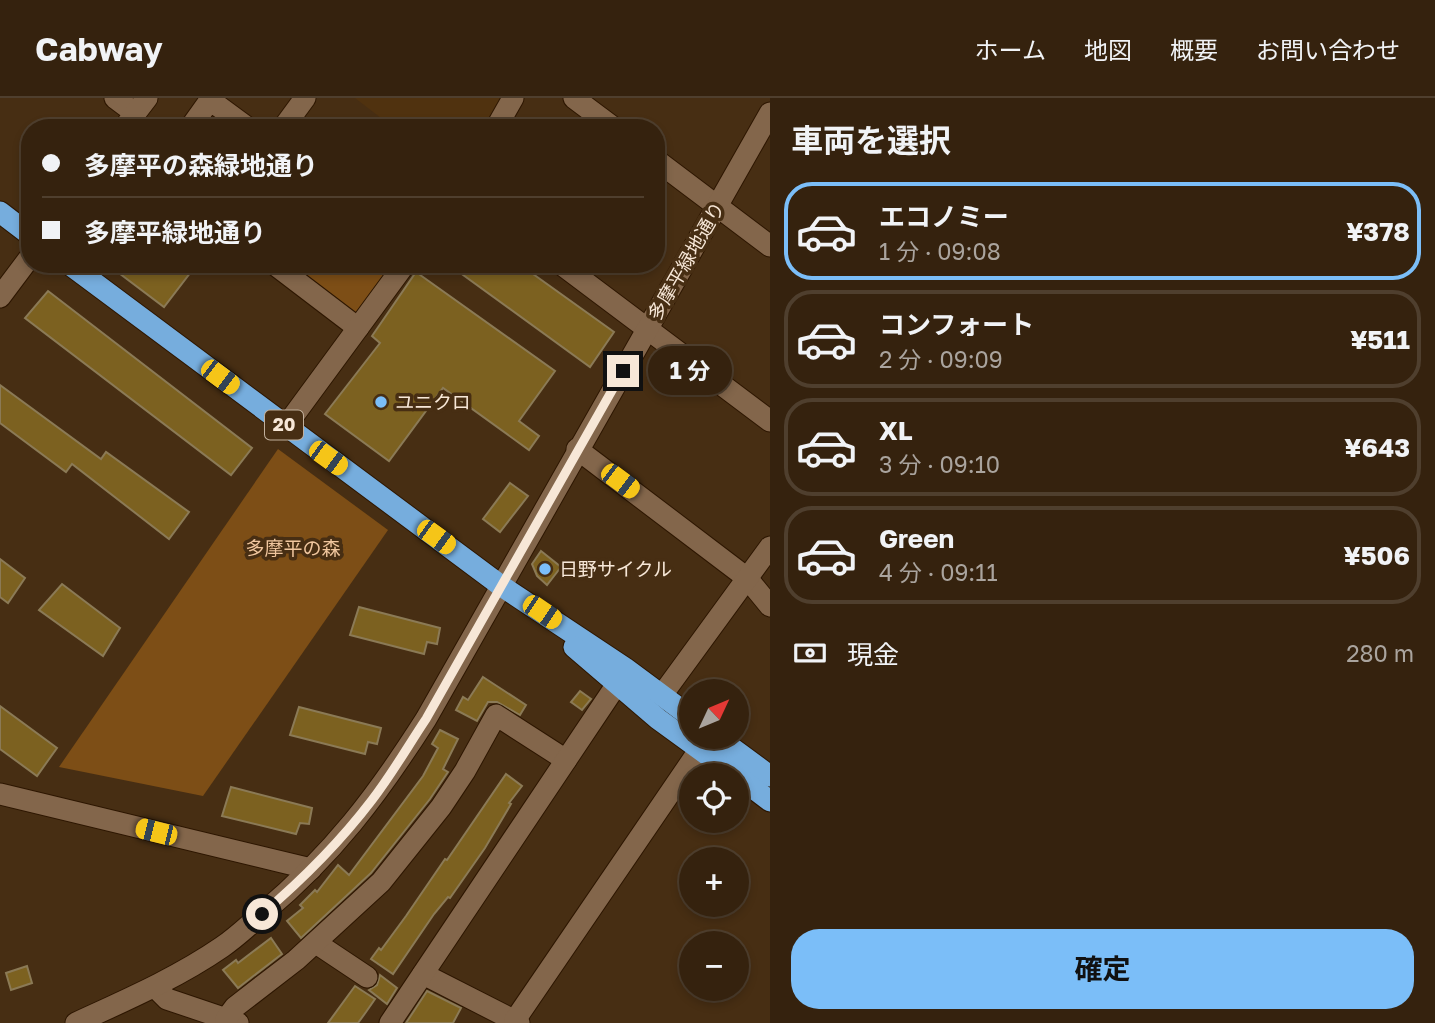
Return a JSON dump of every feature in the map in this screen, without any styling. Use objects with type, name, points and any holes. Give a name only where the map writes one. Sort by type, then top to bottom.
[{"type":"highway","points":[[0,212],[21,228]]},
{"type":"highway","name":"20","points":[[81,273],[500,585],[679,708]]},
{"type":"highway","name":"20","points":[[500,585],[679,733]]},
{"type":"highway","name":"20","points":[[699,749],[718,763]]},
{"type":"highway","points":[[733,749],[770,776]]},
{"type":"highway","name":"20","points":[[749,786],[770,801]]},
{"type":"street","points":[[115,98],[135,113]]},
{"type":"street","points":[[290,119],[305,98]]},
{"type":"street","points":[[501,119],[513,98]]},
{"type":"street","points":[[574,98],[602,119]]},
{"type":"street","points":[[197,119],[211,100],[236,119]]},
{"type":"street","name":"多摩平緑地通り","points":[[76,1023],[155,987],[224,946],[311,869],[350,827],[392,773],[426,719],[770,113]]},
{"type":"street","points":[[665,167],[770,246]]},
{"type":"street","points":[[0,297],[21,269]]},
{"type":"street","points":[[286,273],[358,328]]},
{"type":"street","points":[[285,426],[398,273]]},
{"type":"street","points":[[573,273],[770,421]]},
{"type":"street","points":[[577,449],[747,578],[770,606]]},
{"type":"street","points":[[662,695],[770,547]]},
{"type":"street","points":[[390,1023],[617,684]]},
{"type":"street","points":[[155,987],[167,999],[232,1021],[235,1007],[316,943],[381,882],[414,842],[465,771],[496,715],[566,760]]},
{"type":"street","points":[[423,974],[517,1022],[699,749]]},
{"type":"street","points":[[0,794],[311,869]]},
{"type":"street","points":[[316,943],[368,977]]},
{"type":"shaded area","points":[[355,98],[505,98],[493,119],[382,119]]},
{"type":"green space","points":[[286,273],[390,273],[358,328]]},
{"type":"green space","name":"多摩平の森","points":[[278,449],[388,530],[203,796],[59,767]]},
{"type":"building","points":[[119,273],[190,273],[164,307]]},
{"type":"building","points":[[417,273],[555,371],[519,421],[539,436],[529,450],[443,388],[389,461],[325,414],[380,343],[372,336]]},
{"type":"building","points":[[460,273],[532,273],[614,332],[590,367]]},
{"type":"building","points":[[48,291],[252,448],[231,475],[25,318]]},
{"type":"building","points":[[0,385],[101,459],[106,452],[189,512],[169,539],[72,464],[66,472],[0,423]]},
{"type":"building","points":[[510,483],[528,496],[500,532],[483,519]]},
{"type":"building","points":[[541,551],[561,567],[547,585],[537,576],[532,564]]},
{"type":"building","points":[[0,559],[25,578],[8,603],[0,597]]},
{"type":"building","points":[[62,584],[120,628],[103,656],[39,610]]},
{"type":"building","points":[[359,607],[440,628],[437,644],[427,642],[424,654],[350,635]]},
{"type":"building","points":[[483,677],[526,705],[520,715],[497,702],[488,702],[477,721],[456,710],[463,697],[468,700]]},
{"type":"building","points":[[580,691],[591,699],[582,710],[571,702]]},
{"type":"building","points":[[0,706],[57,748],[37,776],[0,749]]},
{"type":"building","points":[[299,707],[381,728],[377,744],[368,742],[365,754],[290,735]]},
{"type":"building","points":[[440,730],[458,739],[443,769],[448,772],[430,799],[371,873],[301,938],[287,921],[303,908],[300,905],[315,890],[317,892],[338,865],[349,875],[423,776],[438,748],[432,744]]},
{"type":"building","points":[[506,774],[522,786],[509,803],[511,804],[485,848],[450,898],[448,897],[434,914],[393,974],[371,959],[379,948],[381,950],[445,859],[447,860]]},
{"type":"building","points":[[231,787],[312,808],[309,824],[300,823],[296,834],[222,816]]},
{"type":"building","points":[[271,938],[282,954],[238,988],[223,970],[236,960],[238,963]]},
{"type":"building","points":[[27,966],[32,983],[11,990],[6,973]]},
{"type":"building","points":[[380,975],[397,988],[387,1004],[369,990],[377,985]]},
{"type":"building","points":[[355,986],[375,999],[358,1023],[328,1023]]},
{"type":"building","points":[[427,991],[461,1008],[453,1023],[406,1023]]},
{"type":"place","name":"ユニクロ","points":[[381,402]]},
{"type":"place","name":"日野サイクル","points":[[545,569]]},
{"type":"route","points":[[262,914],[311,869],[350,827],[392,773],[426,719],[623,371]]}]
